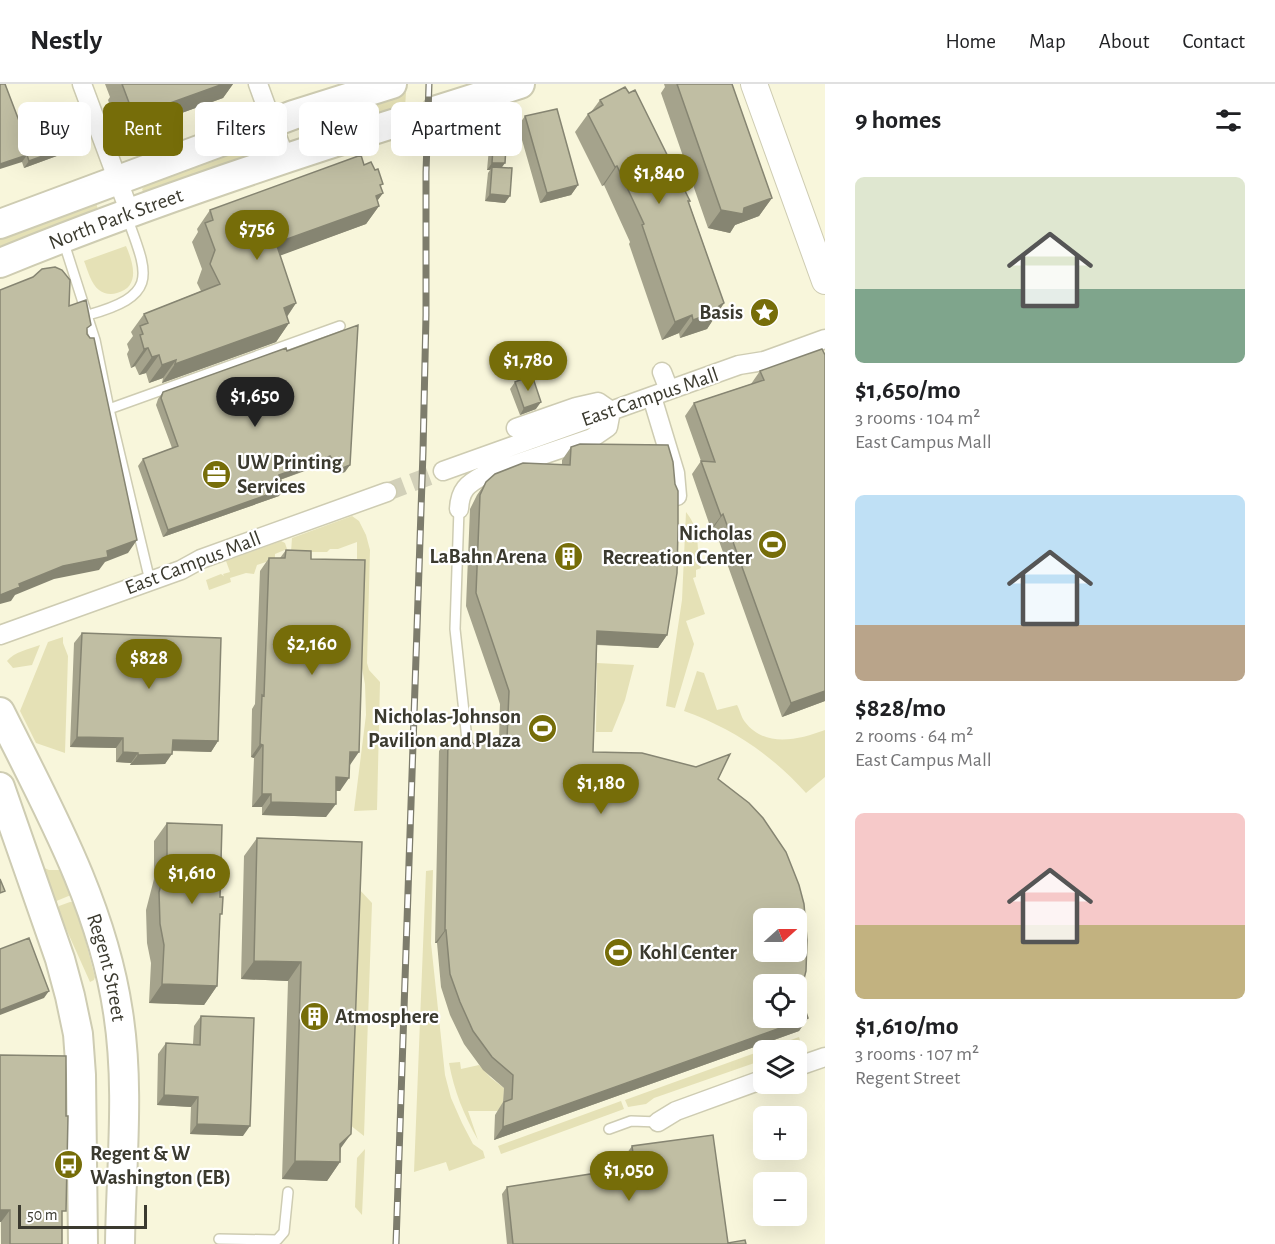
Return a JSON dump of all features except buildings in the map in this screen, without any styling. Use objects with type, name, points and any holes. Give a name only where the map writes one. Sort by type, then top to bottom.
[{"type":"main road","name":"North Park Street","points":[[287,118],[392,84]]},
{"type":"main road","points":[[463,102],[520,84]]},
{"type":"main road","name":"North Park Street","points":[[0,263],[285,158],[391,124]]},
{"type":"main road","name":"North Park Street","points":[[0,224],[195,152]]},
{"type":"main road","name":"Regent Street","points":[[0,712],[71,855],[102,940],[112,979],[119,1014],[123,1086],[120,1244]]},
{"type":"main road","name":"Regent Street","points":[[0,787],[60,959],[78,1034],[81,1075],[83,1244]]},
{"type":"street","points":[[82,84],[118,180],[128,214]]},
{"type":"street","points":[[258,84],[264,102]]},
{"type":"street","points":[[754,84],[825,281]]},
{"type":"street","name":"East Campus Mall","points":[[443,471],[739,365],[764,361],[825,339]]},
{"type":"street","points":[[662,372],[660,394],[675,473],[676,496]]},
{"type":"street","points":[[459,509],[460,497],[470,482],[484,475],[592,438],[608,428],[611,411],[598,402],[576,407],[516,428]]},
{"type":"street","name":"East Campus Mall","points":[[0,635],[387,492]]},
{"type":"street","points":[[807,1063],[825,1057]]},
{"type":"street","points":[[658,1122],[676,1111],[753,1083]]},
{"type":"lane","points":[[88,315],[130,298],[143,282],[144,272],[128,214]]},
{"type":"lane","points":[[63,238],[95,340],[150,581]]},
{"type":"lane","points":[[109,409],[339,326]]},
{"type":"lane","points":[[84,345],[95,340]]},
{"type":"lane","points":[[459,509],[455,629],[468,752]]},
{"type":"lane","points":[[609,1129],[631,1121],[658,1122]]},
{"type":"lane","points":[[219,1239],[277,1240],[284,1232],[288,1192]]},
{"type":"shaded area","points":[[406,92],[405,102],[391,102],[391,112],[379,116],[379,102],[374,102]]},
{"type":"shaded area","points":[[217,156],[251,156],[249,159],[145,197],[142,189],[146,185]]},
{"type":"shaded area","points":[[96,202],[98,210],[0,252],[0,239],[23,226]]},
{"type":"shaded area","points":[[126,246],[133,266],[130,285],[115,294],[101,291],[92,281],[84,261]]},
{"type":"shaded area","points":[[686,512],[696,533],[701,568],[696,570],[696,577],[693,578],[705,614],[686,621],[694,644],[675,708],[666,706],[682,600]]},
{"type":"shaded area","points":[[352,516],[359,521],[370,550],[367,663],[369,670],[380,682],[377,810],[354,811],[366,715],[365,684],[361,663],[363,563],[357,559],[357,542],[338,549],[330,549],[327,552],[291,552],[292,538]]},
{"type":"shaded area","points":[[281,541],[285,543],[287,549],[275,554],[275,559],[257,565],[254,574],[246,573],[230,578],[231,582],[209,590],[206,580],[221,574],[224,576],[223,574],[230,572],[226,561]]},
{"type":"shaded area","points":[[63,637],[68,656],[65,753],[36,743],[20,711],[48,642]]},
{"type":"shaded area","points":[[40,645],[32,665],[13,668],[7,661],[18,653]]},
{"type":"shaded area","points":[[597,663],[634,665],[625,700],[612,732],[596,732]]},
{"type":"shaded area","points":[[697,671],[704,673],[717,710],[737,705],[745,722],[762,736],[772,739],[793,739],[825,730],[825,777],[806,793],[793,779],[750,744],[719,726],[684,711]]},
{"type":"shaded area","points":[[42,867],[49,870],[61,870],[71,895],[54,902]]},
{"type":"shaded area","points":[[433,870],[431,943],[445,1075],[451,1098],[462,1123],[473,1144],[483,1151],[485,1158],[449,1171],[446,1162],[414,1172],[426,871]]},
{"type":"shaded area","points":[[358,888],[372,903],[364,1136],[350,1125]]},
{"type":"shaded area","points":[[73,902],[84,935],[95,977],[90,982],[59,913],[59,906]]},
{"type":"shaded area","points":[[753,1054],[753,1063],[654,1098],[646,1104],[628,1107],[625,1100]]},
{"type":"shaded area","points":[[460,1062],[461,1069],[479,1065],[504,1088],[503,1111],[468,1111],[478,1140],[460,1103],[451,1073],[449,1063]]},
{"type":"shaded area","points":[[621,1101],[624,1109],[501,1154],[498,1146]]},
{"type":"shaded area","points":[[365,1149],[362,1215],[355,1207],[357,1158]]},
{"type":"tunnel","points":[[387,492],[443,471]]},
{"type":"railway","points":[[396,1244],[423,452],[429,84]]},
{"type":"place","name":"Basis","points":[[764,312]]},
{"type":"place","name":"UW Printing Services","points":[[216,474]]},
{"type":"place","name":"Nicholas Recreation Center","points":[[773,545]]},
{"type":"place","name":"LaBahn Arena","points":[[568,556]]},
{"type":"place","name":"Nicholas-Johnson Pavilion and Plaza","points":[[542,728]]},
{"type":"place","name":"Kohl Center","points":[[618,952]]},
{"type":"place","name":"Atmosphere","points":[[314,1016]]},
{"type":"place","name":"Regent & W Washington (EB)","points":[[69,1165]]}]
